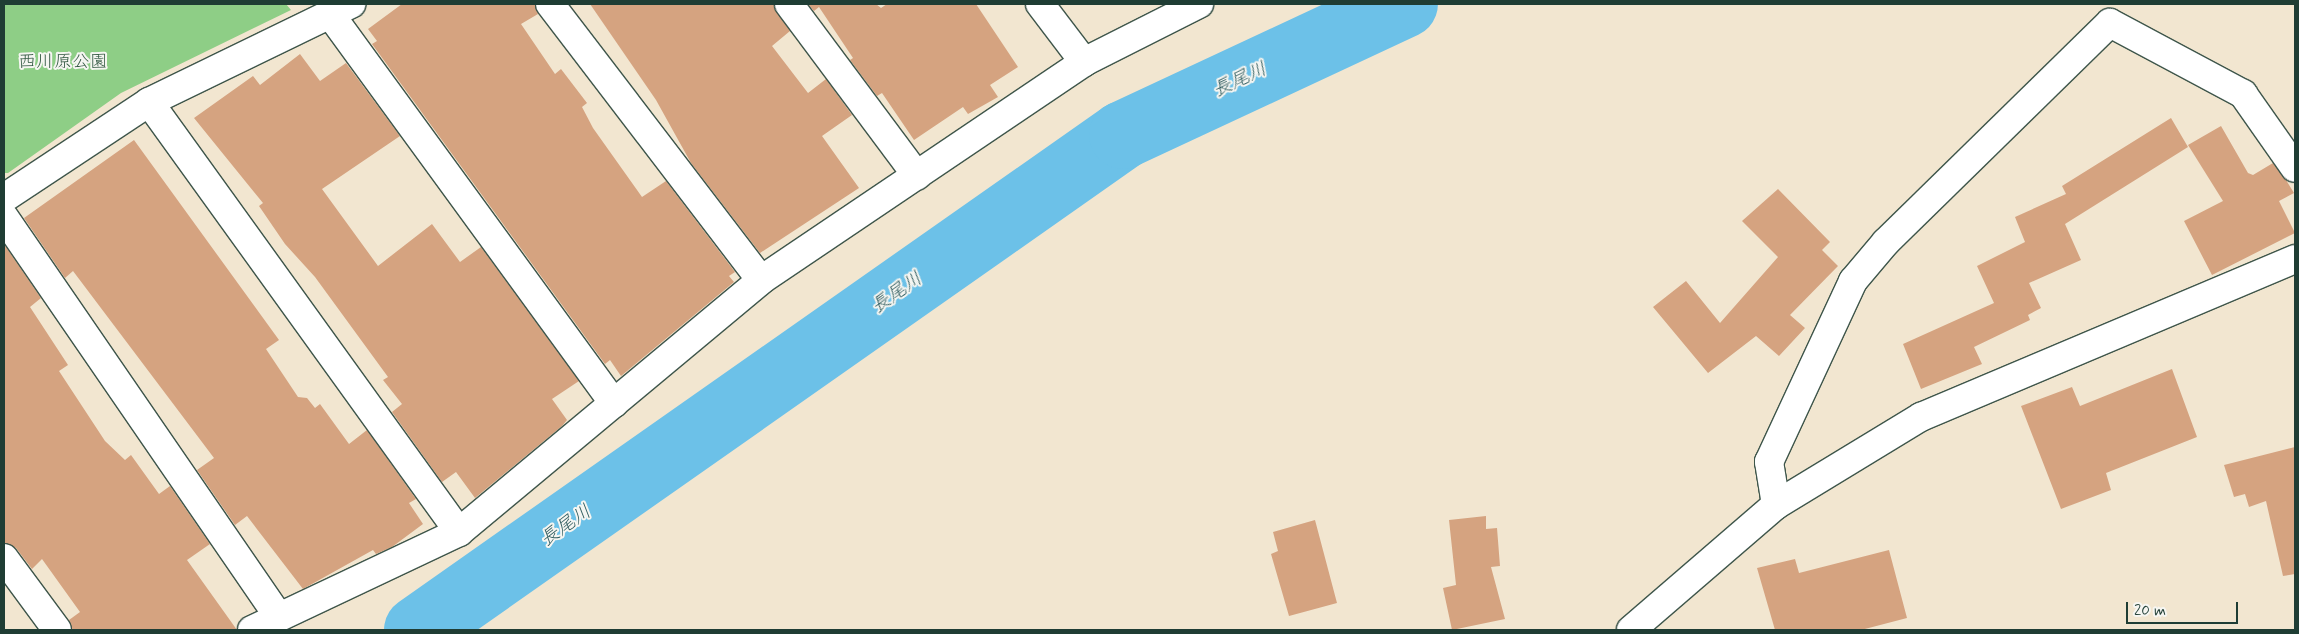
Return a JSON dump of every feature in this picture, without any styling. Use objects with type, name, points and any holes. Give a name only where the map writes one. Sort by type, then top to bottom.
[{"type":"street","points":[[550,4],[761,280]]},
{"type":"street","points":[[789,4],[917,176]]},
{"type":"street","points":[[1040,4],[1084,62]]},
{"type":"street","points":[[252,630],[459,532],[761,280],[1084,62],[1198,4]]},
{"type":"street","points":[[4,198],[148,102],[340,9],[614,403]]},
{"type":"street","points":[[1776,505],[1769,462],[1854,281],[1886,242],[2110,23],[2243,94],[2295,168]]},
{"type":"street","points":[[148,102],[459,532]]},
{"type":"street","points":[[4,217],[280,617]]},
{"type":"street","points":[[1631,630],[1776,505],[1921,417],[2295,259]]},
{"type":"street","points":[[4,558],[57,630]]},
{"type":"green space","name":"西川原公園","points":[[4,4],[286,4],[291,10],[121,93],[8,173],[4,173]]},
{"type":"building","points":[[402,4],[535,4],[538,14],[521,24],[555,74],[561,69],[587,103],[582,107],[593,128],[642,197],[666,181],[735,272],[729,276],[734,282],[621,376],[610,360],[605,364],[372,44],[377,41],[368,29]]},
{"type":"building","points":[[590,4],[774,4],[790,31],[772,46],[808,93],[826,79],[852,115],[822,136],[859,188],[760,253],[691,163],[656,100]]},
{"type":"building","points":[[808,4],[876,4],[881,8],[887,4],[976,4],[1018,67],[990,85],[998,97],[968,114],[963,107],[914,140],[882,93],[877,96],[850,60],[853,58],[819,7],[814,11]]},
{"type":"building","points":[[300,54],[320,81],[346,63],[400,136],[322,189],[378,266],[432,224],[460,262],[481,247],[579,381],[552,399],[567,420],[562,426],[475,498],[456,472],[442,482],[392,412],[402,404],[383,380],[388,377],[315,277],[285,244],[259,206],[263,203],[194,118],[253,76],[260,85]]},
{"type":"building","points":[[2171,118],[2188,147],[2065,224],[2081,260],[2029,283],[2041,308],[2028,315],[2030,320],[1974,347],[1982,364],[1921,389],[1903,344],[1994,303],[1977,266],[2025,242],[2015,217],[2066,194],[2062,186]]},
{"type":"building","points":[[2221,126],[2248,173],[2253,175],[2273,163],[2286,180],[2294,193],[2279,201],[2295,233],[2212,275],[2184,221],[2223,201],[2188,145]]},
{"type":"building","points":[[134,140],[279,340],[266,349],[298,397],[307,398],[315,408],[320,404],[349,444],[367,430],[416,499],[409,503],[423,524],[392,547],[376,554],[373,550],[303,589],[247,516],[235,525],[197,470],[214,458],[73,271],[65,278],[24,218]]},
{"type":"building","points":[[1778,189],[1830,242],[1822,250],[1838,266],[1790,315],[1805,328],[1779,356],[1756,336],[1708,373],[1653,307],[1686,281],[1720,323],[1778,257],[1742,221]]},
{"type":"building","points":[[4,244],[41,298],[30,307],[68,365],[59,371],[105,441],[125,460],[131,455],[159,494],[170,486],[210,544],[187,560],[237,630],[72,630],[69,620],[80,612],[42,559],[32,569],[16,548],[4,543]]},
{"type":"building","points":[[2172,369],[2197,437],[2106,473],[2111,490],[2061,509],[2021,406],[2072,387],[2080,406]]},
{"type":"building","points":[[2295,447],[2295,574],[2283,576],[2266,501],[2249,507],[2245,494],[2234,497],[2224,465]]},
{"type":"building","points":[[1486,516],[1486,529],[1497,528],[1500,566],[1491,567],[1505,619],[1452,630],[1443,588],[1456,585],[1449,520]]},
{"type":"building","points":[[1315,520],[1337,603],[1289,616],[1271,554],[1278,551],[1273,532]]},
{"type":"building","points":[[1889,550],[1907,618],[1861,630],[1775,630],[1757,568],[1795,559],[1799,573]]},
{"type":"waterway","name":"長尾川","points":[[418,630],[1123,135],[1404,4]]}]
